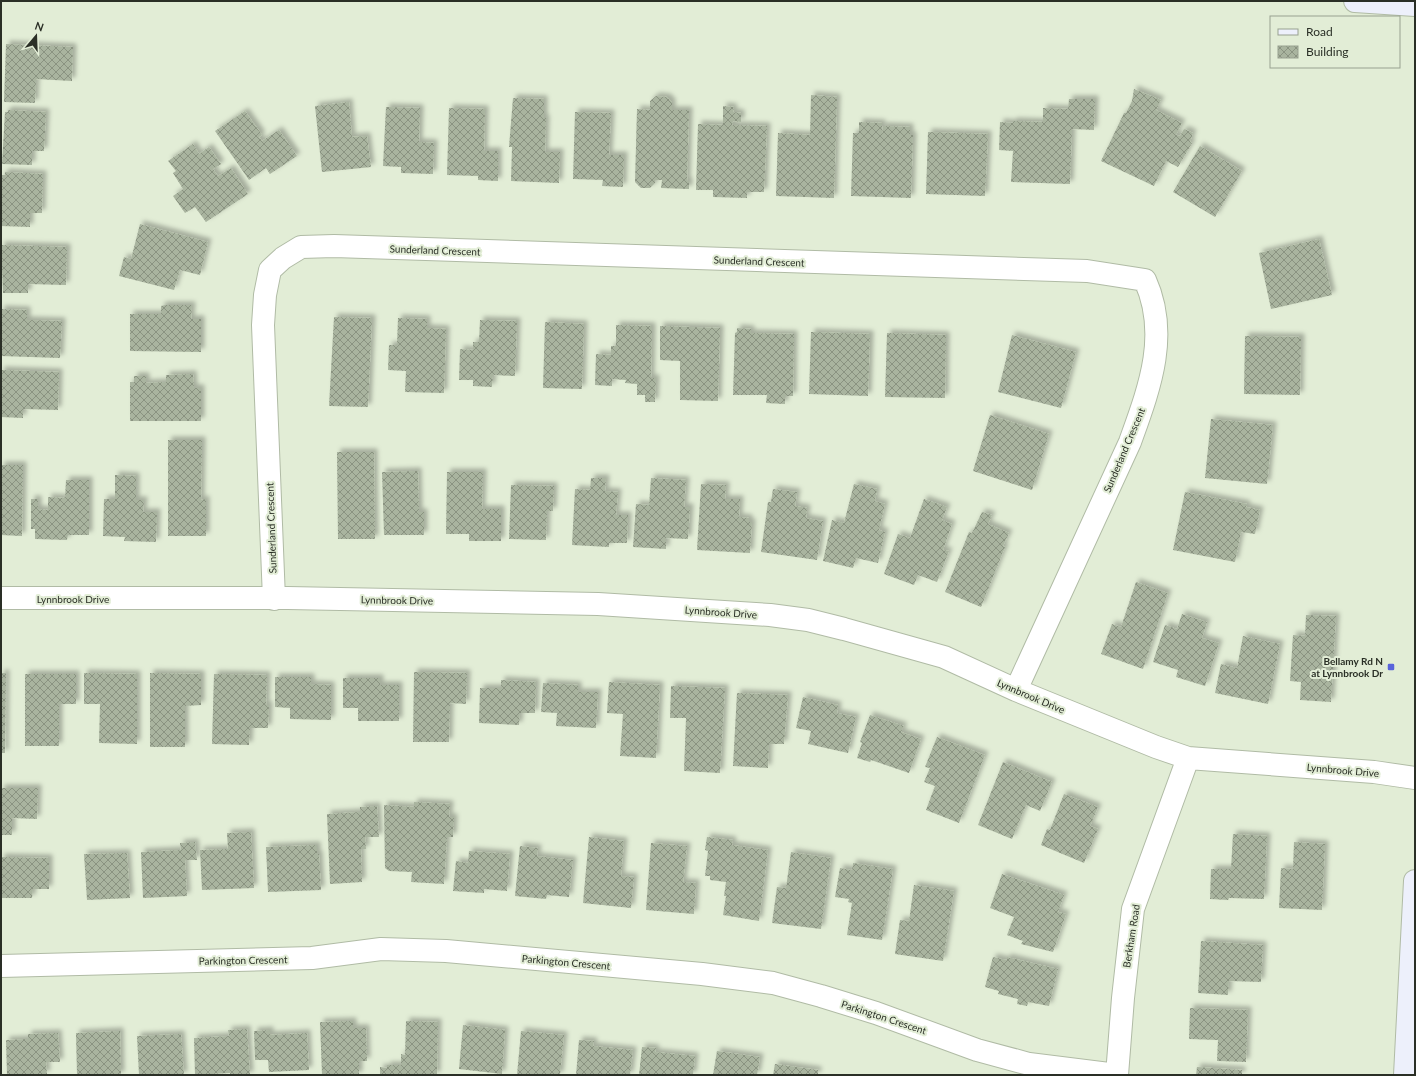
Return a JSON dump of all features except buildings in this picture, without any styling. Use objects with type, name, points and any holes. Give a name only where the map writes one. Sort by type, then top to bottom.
[{"type":"street","points":[[1355,1],[1415,5]]},
{"type":"street","name":"Sunderland Crescent","points":[[274,599],[264,318],[270,270],[283,258],[300,247],[334,246],[1087,271],[1145,280],[1152,296],[1158,342],[1145,399],[1130,442],[1016,690]]},
{"type":"street","name":"Lynnbrook Drive","points":[[1,598],[274,599],[598,604],[770,615],[808,620],[944,657],[1016,690],[1156,747],[1188,758],[1374,772],[1415,778]]},
{"type":"street","name":"Berkham Road","points":[[1117,1075],[1123,998],[1133,909],[1188,758]]},
{"type":"street","points":[[1406,1075],[1415,881]]},
{"type":"street","name":"Parkington Crescent","points":[[1,966],[312,958],[382,949],[446,951],[702,974],[773,983],[814,994],[876,1013],[977,1050],[1029,1064],[1117,1075]]},
{"type":"place","name":"Bellamy Rd N at Lynnbrook Dr","points":[[1391,667]]}]
